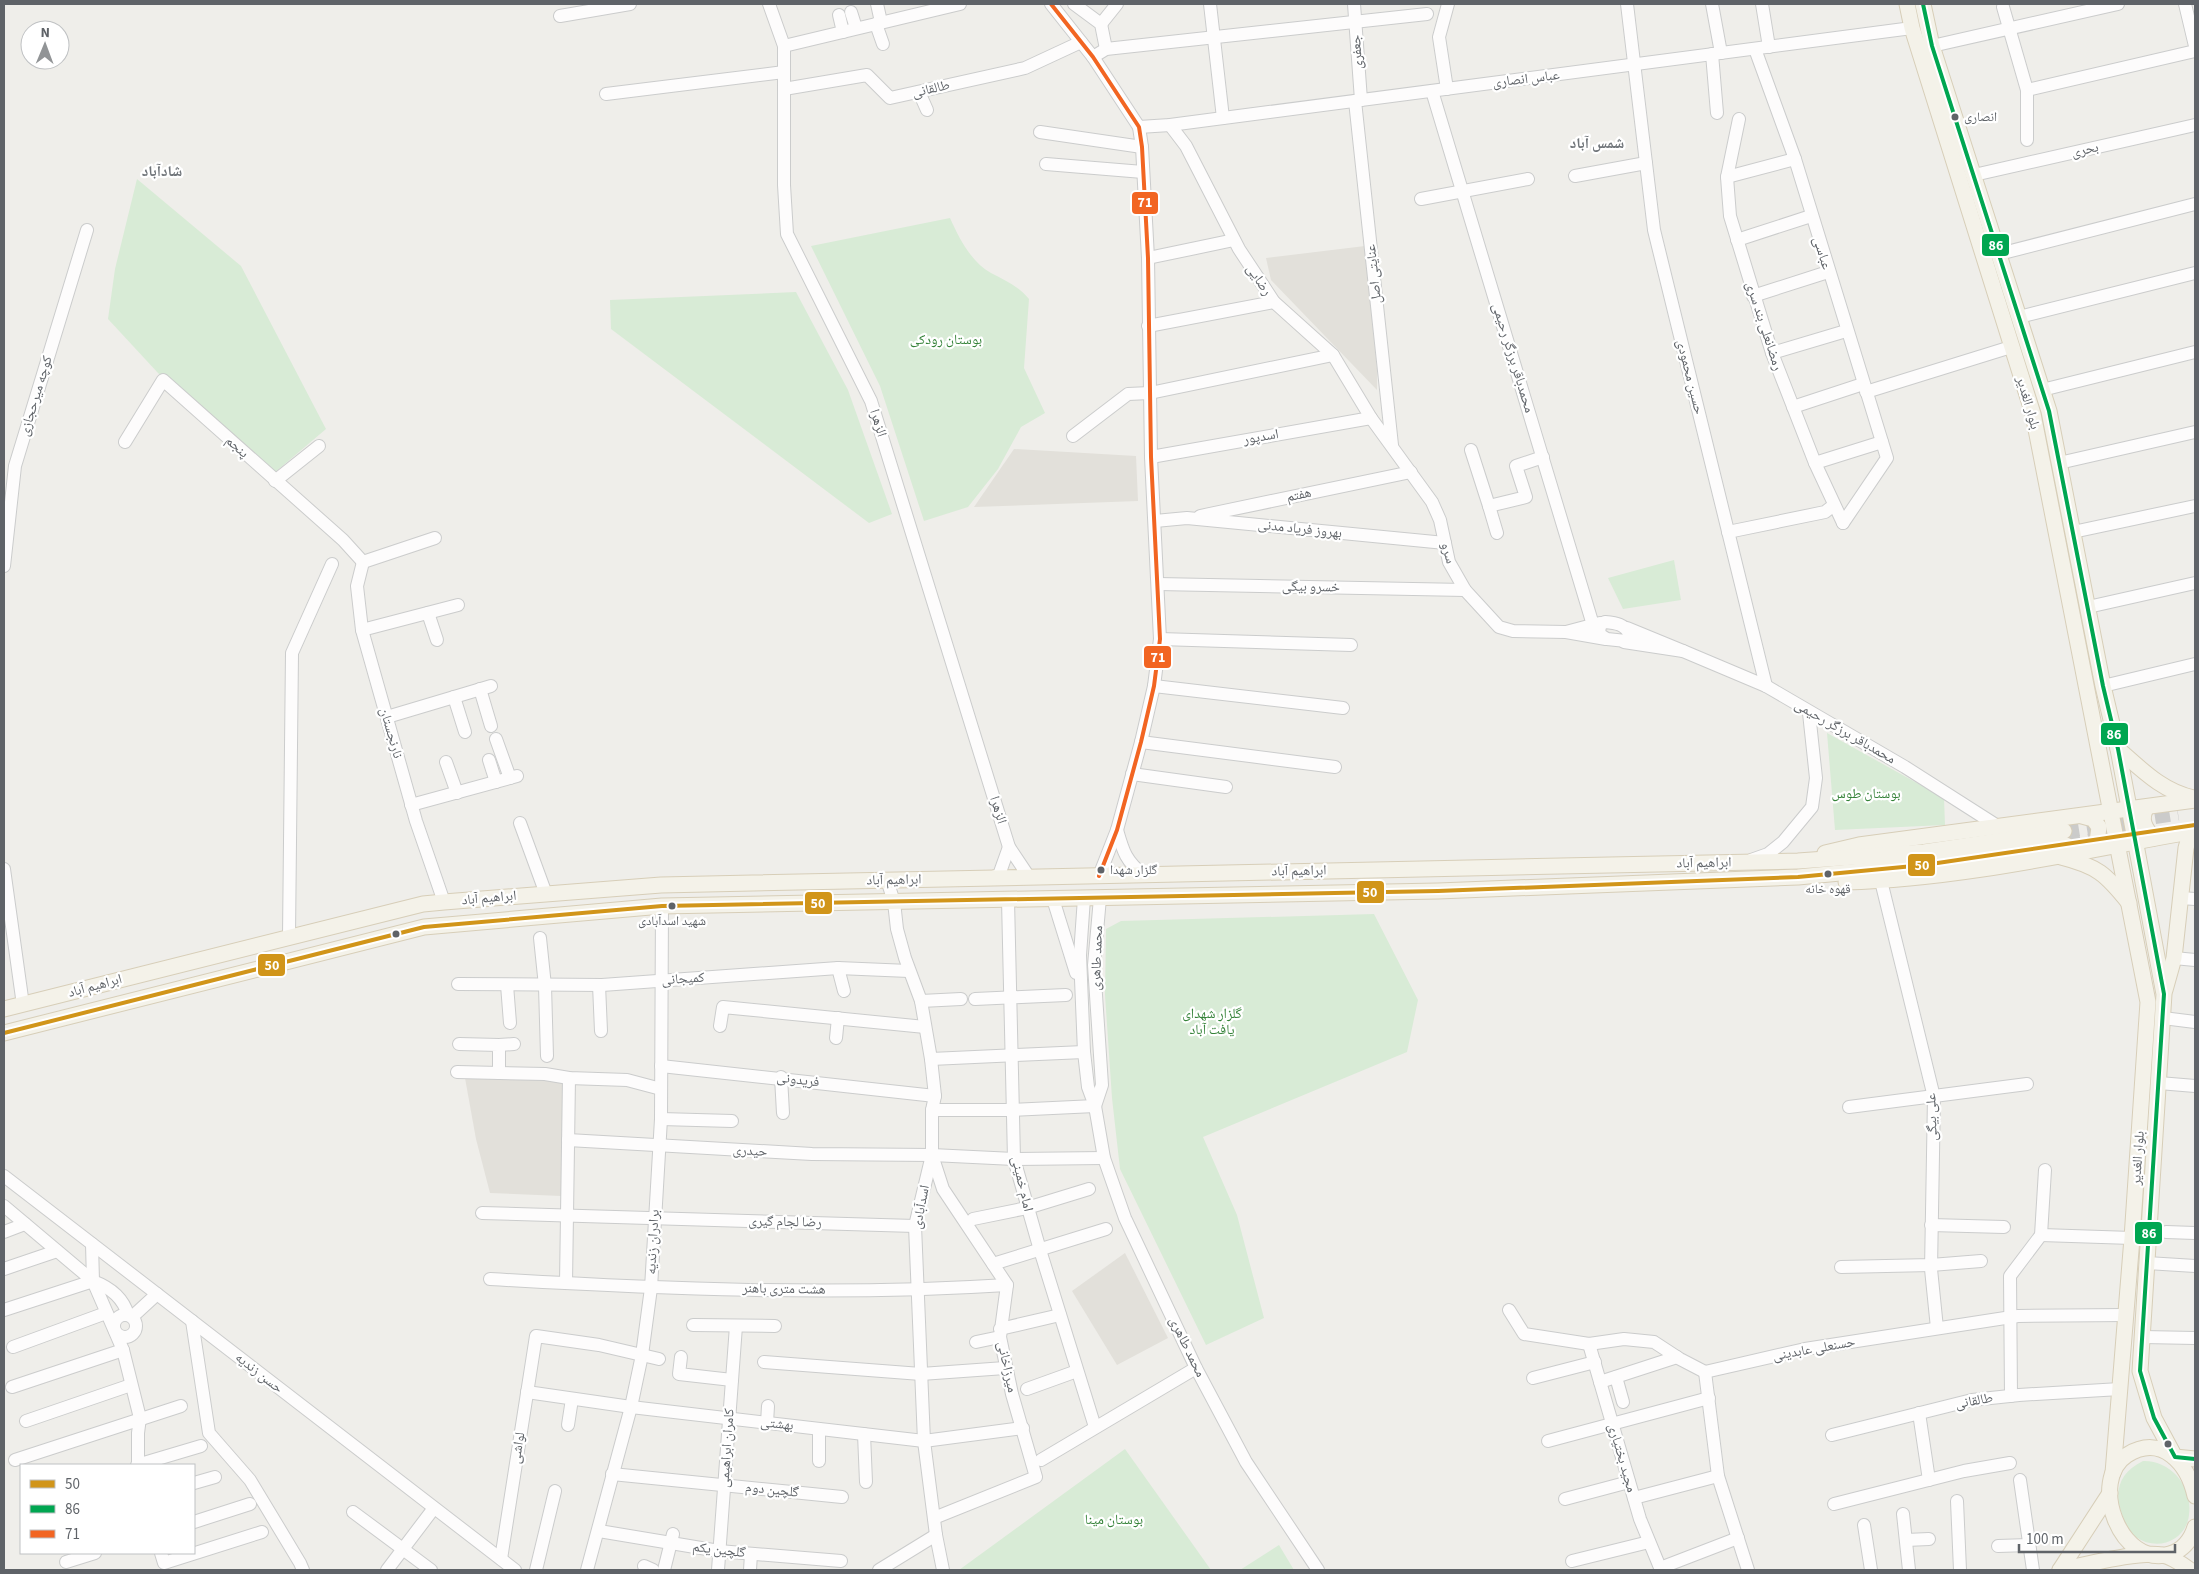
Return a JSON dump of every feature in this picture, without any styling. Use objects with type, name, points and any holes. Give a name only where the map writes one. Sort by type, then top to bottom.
[{"type":"main road","name":"بلوار الغدیر","points":[[1907,4],[1912,28],[2033,414],[2148,1002],[2132,1238],[2110,1493]]},
{"type":"main road","name":"بلوار الغدیر","points":[[1923,4],[1932,46],[2049,411],[2103,686],[2118,749],[2164,994],[2140,1372],[2154,1418],[2175,1457],[2186,1470],[2195,1496]]},
{"type":"main road","points":[[2097,734],[2105,740],[2111,738],[2114,731]]},
{"type":"main road","points":[[2118,749],[2159,783],[2181,795],[2195,799]]},
{"type":"main road","name":"ابراهیم آباد","points":[[1798,861],[1859,845],[2129,810],[2195,799]]},
{"type":"main road","points":[[2148,807],[2143,815],[2144,824],[2147,832],[2154,838]]},
{"type":"main road","points":[[2185,822],[2195,810]]},
{"type":"main road","points":[[2082,816],[2093,819],[2099,828],[2097,842],[2090,850]]},
{"type":"main road","points":[[2164,994],[2188,898],[2186,848],[2188,841],[2195,832]]},
{"type":"main road","name":"ابراهیم آباد","points":[[1798,877],[1830,882],[1881,881],[1969,870],[2195,832]]},
{"type":"main road","name":"ابراهیم آباد","points":[[4,1010],[289,936],[423,904],[444,902],[661,885],[1798,861],[1924,852],[2065,838],[1914,866],[1798,877],[1352,892],[662,906],[424,927],[4,1033]]},
{"type":"main road","points":[[2055,856],[2085,863],[2098,870],[2110,880],[2130,905]]},
{"type":"main road","points":[[1350,870],[1352,892]]},
{"type":"main road","points":[[2113,1473],[2123,1458],[2140,1449],[2153,1448],[2175,1457],[2195,1459]]},
{"type":"main road","points":[[2110,1493],[2116,1523],[2128,1541],[2142,1551],[2162,1555],[2182,1564],[2190,1570]]},
{"type":"main road","points":[[2060,1570],[2110,1493]]},
{"type":"main road","points":[[2060,1570],[2109,1565],[2176,1552],[2187,1544],[2195,1528]]},
{"type":"street","points":[[560,16],[630,4]]},
{"type":"street","name":"الزهرا","points":[[769,4],[784,46],[784,185],[787,234],[871,401],[1009,847],[1029,877]]},
{"type":"street","points":[[877,4],[878,23],[883,44]]},
{"type":"street","points":[[784,46],[878,23],[908,10],[960,4]]},
{"type":"street","points":[[1051,4],[1093,57],[1139,127],[1142,147],[1148,258],[1151,457],[1160,639],[1154,686],[1141,742],[1117,830],[1099,876]]},
{"type":"street","points":[[1062,17],[1074,4],[1101,24],[1106,49]]},
{"type":"street","points":[[1101,24],[1117,4]]},
{"type":"street","points":[[1210,4],[1223,118]]},
{"type":"street","name":"جعفری","points":[[1354,4],[1358,100]]},
{"type":"street","points":[[1448,4],[1439,38],[1448,89]]},
{"type":"street","name":"حسین محمودی","points":[[1626,4],[1654,230],[1766,686]]},
{"type":"street","points":[[1712,4],[1717,54],[1717,113]]},
{"type":"street","points":[[1762,4],[1768,47]]},
{"type":"street","points":[[1932,46],[2118,4]]},
{"type":"street","points":[[2186,4],[2195,46]]},
{"type":"street","points":[[2003,7],[2027,90],[2027,140]]},
{"type":"street","points":[[843,32],[845,13],[856,28]]},
{"type":"street","points":[[1093,57],[1106,49],[1427,14]]},
{"type":"street","name":"عباس انصاری","points":[[1139,127],[1170,125],[1912,28]]},
{"type":"street","name":"طالقانی","points":[[784,89],[867,75],[890,98],[1025,68],[1081,42]]},
{"type":"street","name":"عباسی","points":[[1755,48],[1795,159],[1846,331],[1887,458],[1843,523]]},
{"type":"street","points":[[2027,90],[2195,51]]},
{"type":"street","points":[[606,94],[784,72]]},
{"type":"street","name":"محمدباقر برزگر رحیمی","points":[[1432,91],[1543,457],[1600,625],[1598,631],[1607,639]]},
{"type":"street","points":[[919,92],[927,110]]},
{"type":"street","name":"عنایتی اصل","points":[[1358,100],[1393,447]]},
{"type":"street","name":"رمضانعلی بند سری","points":[[1739,119],[1726,177],[1730,216],[1772,353],[1815,463],[1843,523]]},
{"type":"street","name":"بحری","points":[[1974,175],[2195,124]]},
{"type":"street","name":"رضایی","points":[[1170,125],[1186,146],[1234,240],[1274,302],[1333,355],[1371,418]]},
{"type":"street","points":[[1040,132],[1142,147]]},
{"type":"street","points":[[1726,177],[1795,159]]},
{"type":"street","points":[[1575,176],[1646,163]]},
{"type":"street","points":[[1046,164],[1143,172]]},
{"type":"street","points":[[1421,199],[1528,179]]},
{"type":"street","points":[[1999,254],[2195,204]]},
{"type":"street","points":[[1737,240],[1811,216]]},
{"type":"street","name":"کوچه میرحجازی","points":[[4,566],[15,466],[87,230]]},
{"type":"street","points":[[1148,258],[1234,240]]},
{"type":"street","points":[[1753,296],[1828,272]]},
{"type":"street","points":[[2019,317],[2195,273]]},
{"type":"street","points":[[1148,326],[1274,302]]},
{"type":"street","points":[[1772,353],[1846,331]]},
{"type":"street","points":[[1793,407],[2011,348]]},
{"type":"street","points":[[2042,390],[2195,352]]},
{"type":"street","points":[[1073,436],[1128,394],[1150,392],[1333,355]]},
{"type":"street","name":"پنجم","points":[[125,442],[163,380],[343,540],[363,562]]},
{"type":"street","name":"سرو","points":[[1371,418],[1437,509],[1449,562],[1465,590],[1499,627],[1513,631],[1566,632]]},
{"type":"street","name":"اسدپور","points":[[1151,457],[1371,418]]},
{"type":"street","points":[[2059,463],[2195,432]]},
{"type":"street","points":[[1815,463],[1882,442]]},
{"type":"street","points":[[275,481],[319,446]]},
{"type":"street","points":[[1471,450],[1497,533]]},
{"type":"street","points":[[1489,506],[1526,497],[1516,466],[1543,457]]},
{"type":"street","name":"هفتم","points":[[1188,518],[1411,472]]},
{"type":"street","points":[[1728,532],[1825,512],[1834,504]]},
{"type":"street","points":[[2073,532],[2195,506]]},
{"type":"street","name":"بهروز فریاد مدنی","points":[[1155,521],[1188,518],[1445,543]]},
{"type":"street","points":[[363,562],[435,538]]},
{"type":"street","name":"نارنجستان","points":[[363,562],[357,586],[362,630],[411,805],[444,902]]},
{"type":"street","points":[[289,936],[292,653],[332,564]]},
{"type":"street","points":[[2088,607],[2195,583]]},
{"type":"street","name":"خسرو بیگی","points":[[1158,584],[1465,590]]},
{"type":"street","points":[[362,630],[458,605]]},
{"type":"street","points":[[428,613],[438,640]]},
{"type":"street","points":[[1566,632],[1599,623]]},
{"type":"street","name":"محمدباقر برزگر رحیمی","points":[[1599,623],[1618,623],[1766,686],[1809,713],[1905,767],[1999,827]]},
{"type":"street","points":[[1624,642],[1630,635],[1627,628]]},
{"type":"street","name":"محمدباقر برزگر رحیمی","points":[[1566,632],[1683,652]]},
{"type":"street","points":[[1160,639],[1351,646]]},
{"type":"street","points":[[2103,686],[2195,664]]},
{"type":"street","points":[[1154,686],[1343,708]]},
{"type":"street","points":[[387,717],[485,688],[491,726]]},
{"type":"street","points":[[454,697],[465,732]]},
{"type":"street","points":[[1746,862],[1768,854],[1783,842],[1812,807],[1816,778],[1809,713]]},
{"type":"street","points":[[411,805],[513,777],[496,739]]},
{"type":"street","points":[[1141,742],[1335,766]]},
{"type":"street","points":[[489,760],[496,782]]},
{"type":"street","points":[[446,762],[457,793]]},
{"type":"street","points":[[1132,774],[1226,787]]},
{"type":"street","points":[[520,823],[546,894]]},
{"type":"street","points":[[1117,830],[1122,849],[1131,865],[1144,875]]},
{"type":"street","points":[[990,878],[999,875],[1009,847]]},
{"type":"street","points":[[4,869],[23,1004]]},
{"type":"street","name":"اسدآبادی","points":[[887,880],[894,902],[897,930],[909,971],[921,1001],[935,1096],[932,1110],[932,1155],[915,1226],[924,1441],[936,1535],[943,1570]]},
{"type":"street","name":"علی بیگی","points":[[1881,881],[1934,1097],[1931,1265],[1937,1328]]},
{"type":"street","name":"محمد طاهری","points":[[1084,898],[1080,955],[1084,1052],[1088,1087],[1095,1106],[1104,1158],[1125,1218],[1196,1368],[1246,1462],[1318,1570]]},
{"type":"street","name":"محمد طاهری","points":[[1095,1106],[1102,1085],[1094,965],[1100,898]]},
{"type":"street","points":[[1053,899],[1081,988]]},
{"type":"street","name":"امام خمینی","points":[[1008,900],[1014,1159],[1027,1208],[1095,1427]]},
{"type":"street","name":"برادران زندیه","points":[[587,1570],[631,1408],[642,1354],[651,1288],[661,1119],[662,906]]},
{"type":"street","points":[[540,938],[546,986],[547,1056]]},
{"type":"street","points":[[2174,958],[2195,960]]},
{"type":"street","points":[[838,968],[844,991]]},
{"type":"street","name":"کمیجانی","points":[[458,984],[599,985],[838,968],[909,971]]},
{"type":"street","points":[[507,985],[510,1023]]},
{"type":"street","points":[[599,985],[601,1031]]},
{"type":"street","points":[[975,999],[1066,995]]},
{"type":"street","points":[[921,1001],[961,999]]},
{"type":"street","points":[[720,1026],[723,1007],[925,1027]]},
{"type":"street","points":[[836,1038],[838,1018]]},
{"type":"street","points":[[2163,1018],[2195,1022]]},
{"type":"street","points":[[459,1044],[514,1044]]},
{"type":"street","points":[[499,1045],[499,1074]]},
{"type":"street","points":[[931,1059],[1084,1052]]},
{"type":"street","name":"فریدونی","points":[[661,1066],[781,1077],[935,1096]]},
{"type":"street","points":[[457,1072],[545,1074],[569,1078],[627,1080],[661,1089]]},
{"type":"street","points":[[781,1077],[783,1113]]},
{"type":"street","points":[[566,1283],[569,1078]]},
{"type":"street","points":[[2159,1083],[2195,1086]]},
{"type":"street","points":[[1849,1107],[2027,1084]]},
{"type":"street","points":[[932,1110],[1013,1110],[1095,1106]]},
{"type":"street","points":[[661,1119],[732,1121]]},
{"type":"street","name":"حیدری","points":[[568,1140],[812,1154],[932,1155],[1014,1159],[1104,1158]]},
{"type":"street","points":[[932,1155],[943,1188],[1007,1285]]},
{"type":"street","points":[[2011,1396],[2012,1317],[2010,1276],[2040,1235],[2045,1170]]},
{"type":"street","name":"حسن زندیه","points":[[4,1176],[515,1570]]},
{"type":"street","points":[[973,1219],[1027,1208],[1089,1189]]},
{"type":"street","points":[[4,1206],[92,1281],[108,1286],[126,1305],[130,1316],[136,1323],[134,1334],[123,1337],[115,1330]]},
{"type":"street","name":"رضا لجام گیری","points":[[482,1212],[915,1226]]},
{"type":"street","points":[[4,1232],[25,1224]]},
{"type":"street","points":[[1931,1225],[2004,1227]]},
{"type":"street","points":[[994,1264],[1106,1229]]},
{"type":"street","points":[[2166,1232],[2195,1233]]},
{"type":"street","points":[[2040,1235],[2132,1238]]},
{"type":"street","points":[[92,1244],[92,1281],[123,1350],[140,1418],[138,1464]]},
{"type":"street","points":[[4,1269],[57,1251]]},
{"type":"street","points":[[1841,1266],[1931,1265],[1981,1261]]},
{"type":"street","points":[[2147,1263],[2195,1266]]},
{"type":"street","name":"هشت متری باهنر","points":[[490,1279],[651,1288],[917,1291],[1007,1285]]},
{"type":"street","points":[[4,1310],[92,1281]]},
{"type":"street","name":"میرزاخانی","points":[[934,1518],[1036,1477],[1005,1368],[1000,1333],[1007,1285]]},
{"type":"street","points":[[115,1330],[116,1320],[122,1315],[130,1316],[157,1294]]},
{"type":"street","points":[[1509,1310],[1524,1334],[1589,1344],[1624,1339],[1654,1342],[1705,1372],[1718,1476],[1748,1570]]},
{"type":"street","points":[[12,1347],[106,1313]]},
{"type":"street","points":[[976,1342],[1060,1315]]},
{"type":"street","name":"حسنعلی عابدینی","points":[[1705,1372],[1805,1349],[2012,1317],[2126,1315]]},
{"type":"street","points":[[192,1321],[209,1433],[250,1480],[303,1570]]},
{"type":"street","points":[[693,1325],[774,1326]]},
{"type":"street","name":"کامران ابراهیمی","points":[[718,1570],[736,1326]]},
{"type":"street","name":"لواشی","points":[[501,1559],[536,1336],[599,1345],[642,1354]]},
{"type":"street","points":[[2143,1337],[2195,1338]]},
{"type":"street","name":"مجید بختیاری","points":[[1589,1344],[1634,1498],[1649,1542],[1661,1569]]},
{"type":"street","points":[[12,1388],[123,1350]]},
{"type":"street","points":[[642,1354],[659,1360]]},
{"type":"street","points":[[681,1356],[679,1374],[732,1380]]},
{"type":"street","points":[[1600,1382],[1677,1357]]},
{"type":"street","points":[[764,1362],[921,1374],[1005,1368]]},
{"type":"street","points":[[1532,1378],[1594,1362]]},
{"type":"street","points":[[1041,1460],[1196,1368]]},
{"type":"street","points":[[1027,1389],[1077,1371]]},
{"type":"street","points":[[1616,1377],[1623,1402]]},
{"type":"street","points":[[26,1421],[131,1385]]},
{"type":"street","name":"طالقانی","points":[[1832,1435],[1972,1400],[2120,1390]]},
{"type":"street","name":"بهشتی","points":[[527,1392],[631,1408],[924,1441],[1023,1428]]},
{"type":"street","points":[[1548,1442],[1709,1398]]},
{"type":"street","points":[[568,1425],[572,1399]]},
{"type":"street","points":[[15,1460],[181,1406]]},
{"type":"street","points":[[767,1423],[768,1406]]},
{"type":"street","points":[[1919,1413],[1929,1480]]},
{"type":"street","points":[[819,1429],[819,1462]]},
{"type":"street","points":[[864,1434],[866,1482]]},
{"type":"street","points":[[141,1464],[201,1446]]},
{"type":"street","points":[[1834,1504],[1929,1480],[2010,1463]]},
{"type":"street","name":"گلچین دوم","points":[[612,1474],[842,1497]]},
{"type":"street","points":[[1634,1498],[1718,1476]]},
{"type":"street","points":[[195,1484],[215,1477]]},
{"type":"street","points":[[2020,1480],[2033,1570]]},
{"type":"street","points":[[1565,1499],[1629,1482]]},
{"type":"street","points":[[536,1570],[555,1491]]},
{"type":"street","points":[[1957,1501],[1960,1570]]},
{"type":"street","points":[[195,1522],[250,1504]]},
{"type":"street","points":[[387,1570],[434,1508]]},
{"type":"street","points":[[354,1512],[431,1570]]},
{"type":"street","points":[[1903,1514],[1909,1570]]},
{"type":"street","points":[[1864,1525],[1870,1570]]},
{"type":"street","name":"گلچین یکم","points":[[598,1531],[672,1539],[719,1551],[841,1561]]},
{"type":"street","points":[[195,1553],[262,1532]]},
{"type":"street","points":[[879,1570],[936,1535]]},
{"type":"street","points":[[1661,1569],[1738,1538]]},
{"type":"street","points":[[664,1570],[672,1539]]},
{"type":"street","points":[[1906,1540],[1929,1539]]},
{"type":"street","points":[[1572,1561],[1649,1542]]},
{"type":"street","points":[[1998,1546],[2029,1545]]},
{"type":"street","points":[[66,1562],[92,1554]]},
{"type":"street","points":[[161,1554],[164,1563],[192,1554]]},
{"type":"street","points":[[750,1570],[751,1554]]},
{"type":"shaded area","points":[[1365,246],[1377,369],[1377,390],[1271,280],[1266,258]]},
{"type":"shaded area","points":[[1014,449],[1136,456],[1138,501],[974,507]]},
{"type":"shaded area","points":[[465,1078],[566,1081],[561,1196],[490,1193],[476,1139]]},
{"type":"shaded area","points":[[1125,1253],[1168,1338],[1117,1365],[1072,1291]]},
{"type":"green space","points":[[137,179],[241,266],[326,429],[273,474],[158,373],[108,319],[115,269]]},
{"type":"green space","name":"بوستان رودکی","points":[[950,218],[962,241],[977,263],[1016,287],[1029,299],[1024,368],[1045,413],[1021,427],[998,469],[968,507],[924,521],[880,386],[811,246]]},
{"type":"green space","points":[[796,292],[848,390],[892,514],[869,523],[611,329],[610,300]]},
{"type":"green space","points":[[1674,560],[1681,600],[1623,609],[1608,578]]},
{"type":"green space","name":"بوستان طوس","points":[[1827,733],[1944,798],[1945,825],[1835,830]]},
{"type":"green space","name":"گلزار شهدای یافت آباد","points":[[1374,914],[1418,1000],[1407,1052],[1203,1137],[1237,1215],[1264,1318],[1206,1345],[1120,1169],[1112,1098],[1105,995],[1106,929],[1121,921]]},
{"type":"green space","name":"بوستان مینا","points":[[1125,1449],[1211,1570],[959,1570]]},
{"type":"green space","points":[[2143,1461],[2163,1465],[2171,1470],[2184,1485],[2189,1505],[2187,1524],[2182,1532],[2169,1541],[2153,1544],[2136,1537],[2129,1530],[2119,1506],[2120,1483],[2135,1465]]},
{"type":"green space","points":[[1279,1545],[1294,1570],[1240,1570]]},
{"type":"tunnel","points":[[2064,831],[2178,813]]},
{"type":"tunnel","points":[[2066,845],[2146,832]]},
{"type":"transit line","name":"71","points":[[1051,4],[1093,57],[1139,127],[1142,147],[1148,258],[1151,457],[1160,639],[1154,686],[1141,742],[1117,830],[1099,876]]},
{"type":"transit line","name":"86","points":[[1923,4],[1932,46],[2049,411],[2103,686],[2118,749],[2164,994],[2140,1371],[2154,1418],[2175,1457],[2195,1459]]},
{"type":"transit line","name":"50","points":[[4,1033],[424,927],[662,906],[1438,891],[1798,877],[1924,865],[2195,825]]},
{"type":"place","name":"انصاری","points":[[1955,117]]},
{"type":"place","name":"گلزار شهدا","points":[[1101,870]]},
{"type":"place","name":"قهوه خانه","points":[[1828,874]]},
{"type":"place","name":"شهید اسدآبادی","points":[[672,906]]},
{"type":"district","name":"شمس آباد","points":[[1597,143]]},
{"type":"district","name":"شادآباد","points":[[162,171]]}]
